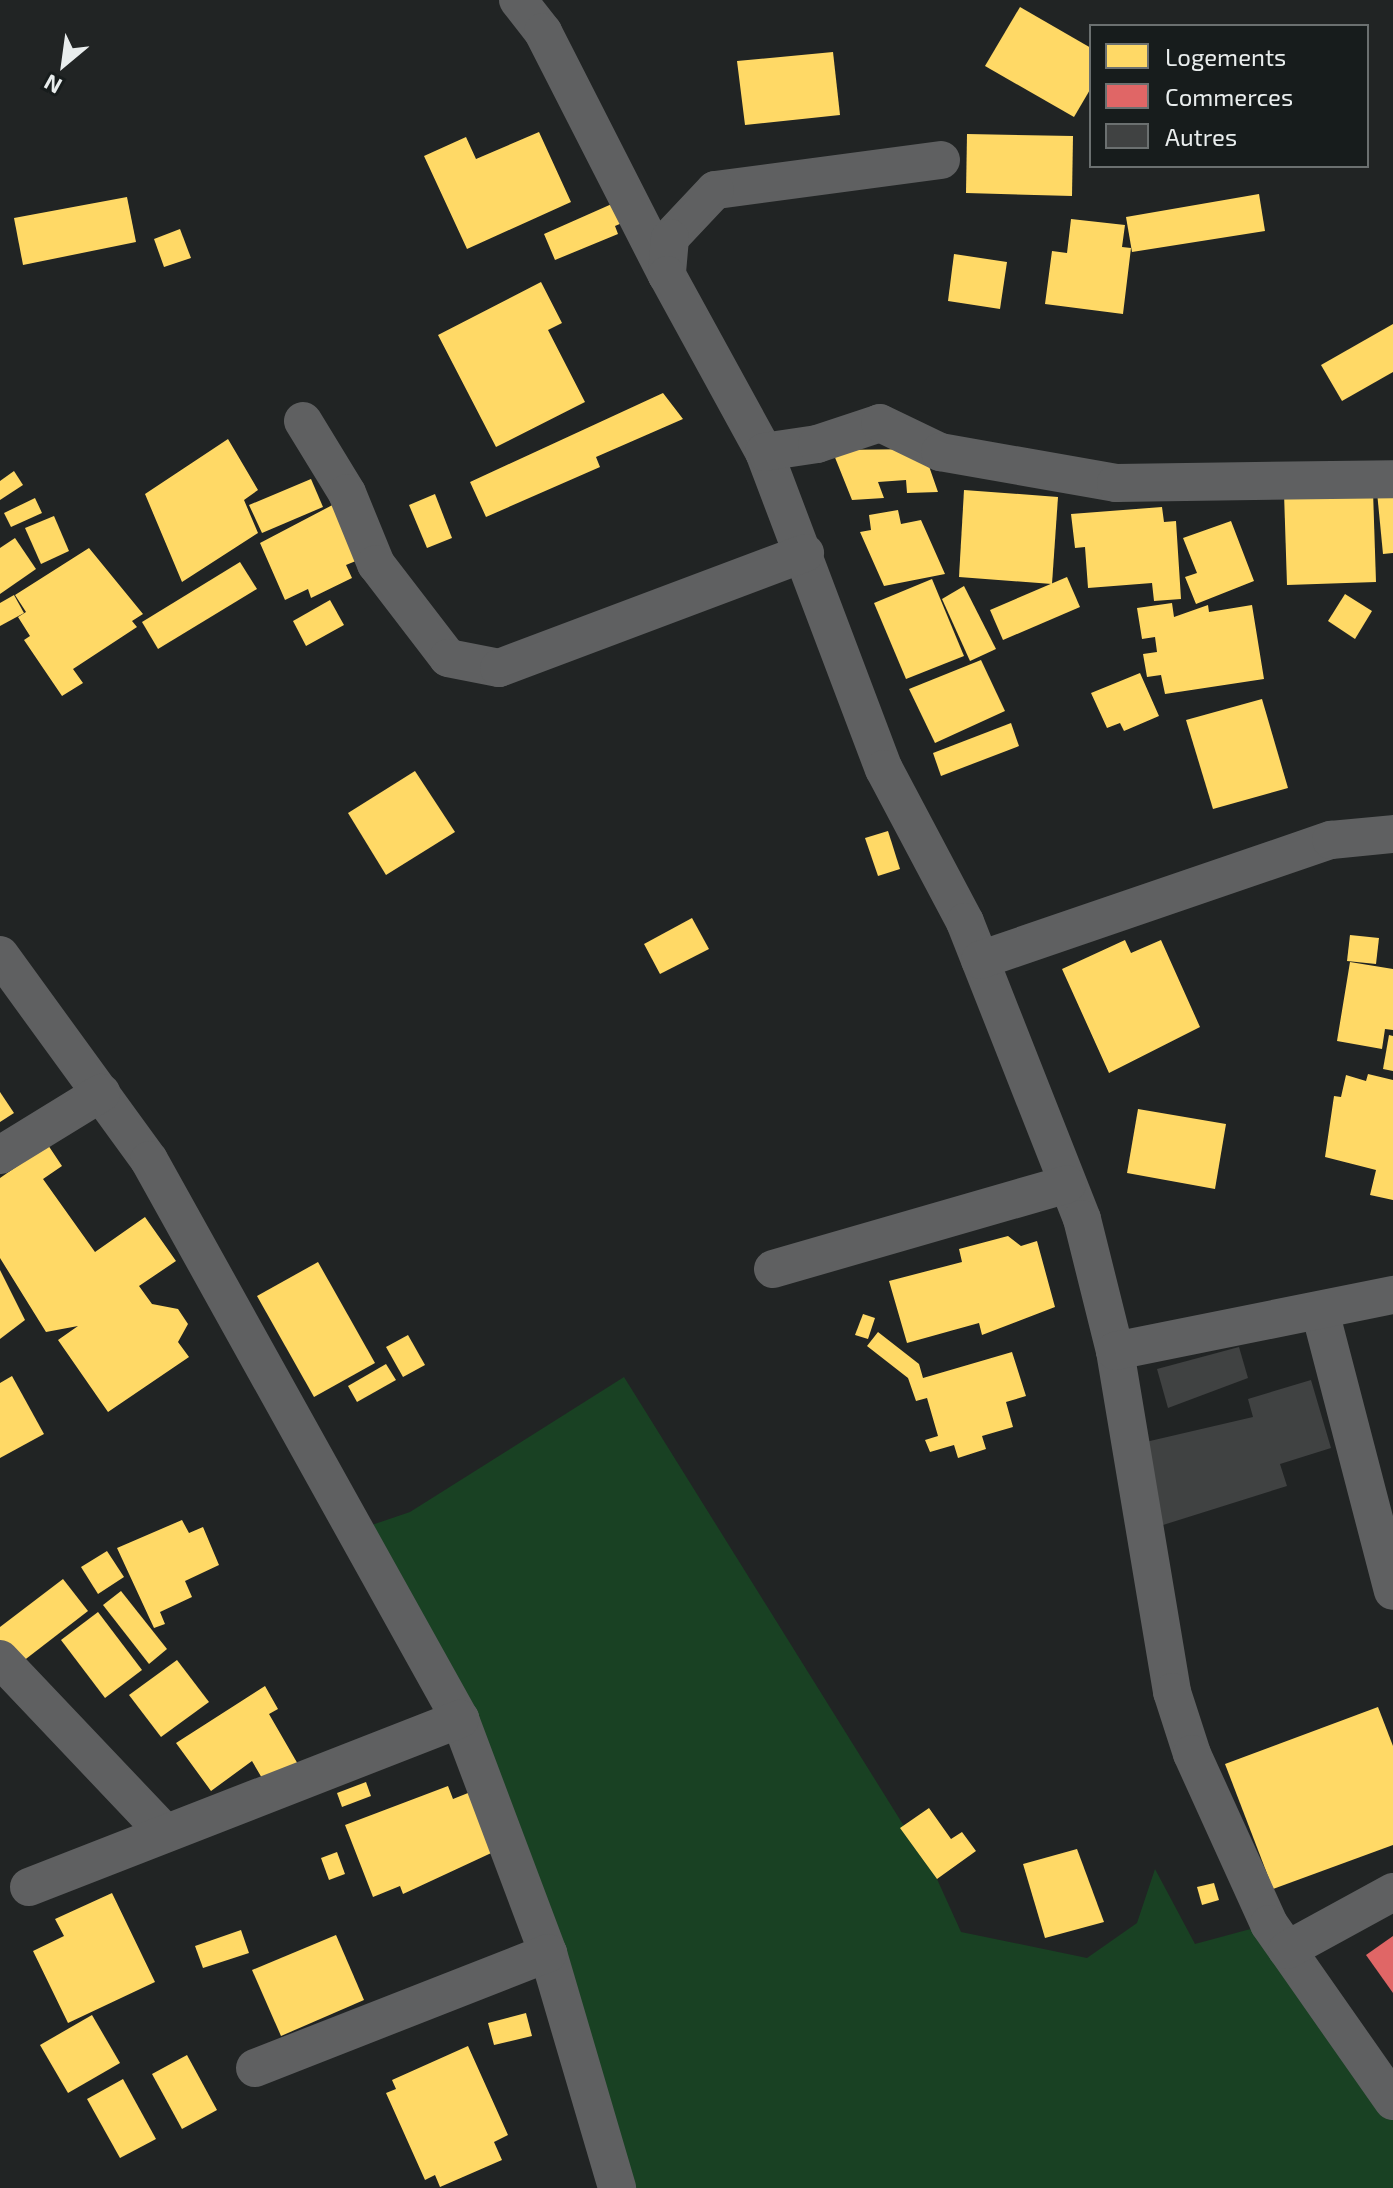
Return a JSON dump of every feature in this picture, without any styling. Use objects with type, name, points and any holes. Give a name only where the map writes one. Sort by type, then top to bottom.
[{"type":"street","points":[[518,0],[543,32],[667,275],[764,452],[805,553],[884,769],[980,960],[1067,1184],[1115,1351],[1172,1692],[1192,1754],[1287,1950],[1393,2101]]},
{"type":"street","points":[[667,275],[670,238],[715,190],[941,160]]},
{"type":"street","points":[[303,421],[347,493],[376,564],[448,658],[499,668],[805,553]]},
{"type":"street","points":[[764,452],[817,444],[880,423],[940,452],[1116,483],[1393,479]]},
{"type":"street","points":[[980,960],[1331,840],[1393,834]]},
{"type":"street","points":[[0,955],[149,1160],[460,1719],[548,1953],[617,2188]]},
{"type":"street","points":[[0,1155],[101,1093]]},
{"type":"street","points":[[773,1269],[1067,1184]]},
{"type":"street","points":[[1115,1351],[1321,1315],[1393,1295]]},
{"type":"street","points":[[1321,1315],[1393,1591]]},
{"type":"street","points":[[0,1659],[165,1833]]},
{"type":"street","points":[[29,1887],[460,1719]]},
{"type":"street","points":[[1287,1950],[1393,1892]]},
{"type":"street","points":[[255,2068],[548,1953]]},
{"type":"green space","points":[[624,1377],[937,1879],[961,1932],[1087,1958],[1137,1923],[1155,1869],[1195,1944],[1269,1924],[1393,2101],[1393,2188],[617,2188],[548,1953],[360,1529],[410,1512]]},
{"type":"building: Logements","points":[[1020,7],[1089,47],[1089,91],[1074,117],[985,66]]},
{"type":"building: Logements","points":[[833,52],[840,115],[745,125],[737,61]]},
{"type":"building: Logements","points":[[539,132],[571,202],[467,249],[424,156],[466,137],[476,159]]},
{"type":"building: Logements","points":[[967,134],[1073,136],[1072,196],[966,193]]},
{"type":"building: Logements","points":[[1259,194],[1265,231],[1132,252],[1126,217]]},
{"type":"building: Logements","points":[[127,197],[136,242],[23,265],[14,218]]},
{"type":"building: Logements","points":[[614,203],[622,223],[615,226],[618,234],[555,260],[544,234]]},
{"type":"building: Logements","points":[[1071,219],[1125,225],[1122,247],[1131,248],[1123,314],[1045,304],[1052,251],[1067,253]]},
{"type":"building: Logements","points":[[180,229],[191,258],[164,267],[154,239]]},
{"type":"building: Logements","points":[[954,254],[1007,262],[1000,309],[948,301]]},
{"type":"building: Logements","points":[[541,282],[562,323],[548,330],[585,402],[496,447],[438,335]]},
{"type":"building: Logements","points":[[1393,324],[1393,372],[1342,401],[1321,365]]},
{"type":"building: Logements","points":[[663,393],[683,419],[596,457],[600,467],[486,517],[470,482]]},
{"type":"building: Logements","points":[[228,439],[258,490],[244,500],[258,533],[182,582],[145,494]]},
{"type":"building: Logements","points":[[923,449],[938,492],[907,493],[906,480],[878,482],[884,498],[852,500],[832,450]]},
{"type":"building: Logements","points":[[14,471],[23,485],[0,500],[0,481]]},
{"type":"building: Logements","points":[[311,479],[323,507],[262,533],[249,505]]},
{"type":"building: Logements","points":[[964,490],[1058,497],[1052,584],[959,577]]},
{"type":"building: Logements","points":[[1373,491],[1376,582],[1287,585],[1284,493]]},
{"type":"building: Logements","points":[[1393,491],[1393,553],[1383,554],[1377,492]]},
{"type":"building: Logements","points":[[435,494],[452,538],[427,548],[409,505]]},
{"type":"building: Logements","points":[[35,498],[42,513],[11,527],[4,513]]},
{"type":"building: Logements","points":[[342,500],[368,556],[346,565],[352,578],[311,598],[308,589],[285,600],[260,543]]},
{"type":"building: Logements","points":[[1162,507],[1164,522],[1176,521],[1181,599],[1154,601],[1152,583],[1088,588],[1085,547],[1075,548],[1071,514]]},
{"type":"building: Logements","points":[[898,510],[901,524],[921,520],[945,574],[884,586],[860,532],[871,530],[869,515]]},
{"type":"building: Logements","points":[[54,516],[69,551],[41,564],[25,528]]},
{"type":"building: Logements","points":[[1231,521],[1254,581],[1196,604],[1185,577],[1197,573],[1183,538]]},
{"type":"building: Logements","points":[[15,538],[36,569],[0,594],[0,548]]},
{"type":"building: Logements","points":[[89,548],[143,614],[132,621],[137,627],[73,669],[83,683],[62,696],[24,640],[30,636],[18,617],[26,612],[15,595]]},
{"type":"building: Logements","points":[[240,562],[257,589],[158,649],[142,622]]},
{"type":"building: Logements","points":[[1067,577],[1080,607],[1003,640],[990,610]]},
{"type":"building: Logements","points":[[932,579],[964,656],[906,679],[874,603]]},
{"type":"building: Logements","points":[[964,586],[996,649],[970,661],[942,599]]},
{"type":"building: Logements","points":[[1345,594],[1372,611],[1355,639],[1328,621]]},
{"type":"building: Logements","points":[[14,595],[24,613],[0,626],[0,603]]},
{"type":"building: Logements","points":[[330,600],[344,625],[306,646],[293,621]]},
{"type":"building: Logements","points":[[1172,603],[1174,617],[1208,605],[1209,612],[1252,605],[1264,679],[1165,694],[1161,675],[1147,677],[1143,654],[1157,652],[1155,637],[1142,639],[1137,608]]},
{"type":"building: Logements","points":[[981,660],[1005,711],[935,743],[909,689]]},
{"type":"building: Logements","points":[[1140,673],[1159,716],[1124,731],[1120,723],[1107,728],[1091,693]]},
{"type":"building: Logements","points":[[1262,699],[1288,788],[1213,809],[1186,720]]},
{"type":"building: Logements","points":[[1011,723],[1019,746],[941,776],[933,753]]},
{"type":"building: Logements","points":[[415,771],[455,832],[386,875],[348,813]]},
{"type":"building: Logements","points":[[888,831],[900,869],[878,876],[865,838]]},
{"type":"building: Logements","points":[[692,918],[709,949],[660,974],[644,944]]},
{"type":"building: Logements","points":[[1350,935],[1379,938],[1376,964],[1347,961]]},
{"type":"building: Logements","points":[[1125,940],[1131,953],[1161,940],[1200,1027],[1109,1073],[1062,969]]},
{"type":"building: Logements","points":[[1350,962],[1393,969],[1393,1030],[1385,1029],[1382,1049],[1337,1041]]},
{"type":"building: Logements","points":[[1389,1035],[1393,1036],[1393,1071],[1383,1069]]},
{"type":"building: Logements","points":[[1368,1074],[1393,1080],[1393,1200],[1370,1195],[1376,1170],[1325,1157],[1334,1096],[1341,1097],[1346,1075],[1366,1081]]},
{"type":"building: Logements","points":[[0,1092],[14,1113],[0,1122]]},
{"type":"building: Logements","points":[[1138,1109],[1226,1124],[1215,1189],[1127,1173]]},
{"type":"building: Logements","points":[[48,1145],[62,1166],[43,1179],[95,1252],[145,1217],[176,1261],[139,1286],[152,1304],[178,1309],[188,1324],[178,1342],[189,1357],[108,1412],[58,1340],[78,1326],[46,1332],[0,1258],[0,1178]]},
{"type":"building: Logements","points":[[1008,1236],[1021,1246],[1037,1241],[1055,1307],[982,1335],[979,1323],[907,1343],[889,1281],[962,1262],[959,1249]]},
{"type":"building: Logements","points":[[318,1262],[375,1363],[314,1397],[257,1296]]},
{"type":"building: Logements","points":[[0,1270],[25,1320],[0,1339]]},
{"type":"building: Logements","points":[[863,1314],[875,1318],[868,1339],[855,1335]]},
{"type":"building: Logements","points":[[878,1332],[919,1364],[923,1378],[1012,1352],[1026,1396],[1006,1402],[1013,1427],[982,1436],[986,1449],[958,1458],[954,1445],[930,1452],[925,1440],[938,1436],[927,1398],[916,1401],[908,1378],[867,1346]]},
{"type":"building: Logements","points":[[408,1335],[425,1365],[403,1377],[386,1347]]},
{"type":"building: Logements","points":[[386,1364],[396,1380],[357,1402],[348,1386]]},
{"type":"building: Logements","points":[[12,1376],[44,1434],[0,1458],[0,1383]]},
{"type":"building: Logements","points":[[182,1520],[189,1533],[203,1527],[219,1565],[185,1581],[192,1597],[160,1612],[165,1624],[154,1628],[117,1548]]},
{"type":"building: Logements","points":[[107,1551],[124,1577],[98,1594],[81,1567]]},
{"type":"building: Logements","points":[[63,1579],[88,1611],[9,1672],[0,1661],[0,1627]]},
{"type":"building: Logements","points":[[121,1591],[167,1649],[149,1664],[103,1605]]},
{"type":"building: Logements","points":[[98,1612],[142,1670],[105,1698],[61,1640]]},
{"type":"building: Logements","points":[[177,1660],[209,1702],[161,1737],[129,1695]]},
{"type":"building: Logements","points":[[265,1686],[278,1709],[269,1714],[299,1766],[266,1785],[252,1761],[211,1791],[176,1743]]},
{"type":"building: Logements","points":[[1378,1707],[1393,1746],[1393,1845],[1273,1889],[1225,1764]]},
{"type":"building: Logements","points":[[366,1782],[371,1796],[342,1807],[337,1793]]},
{"type":"building: Logements","points":[[448,1786],[453,1799],[478,1789],[502,1848],[403,1894],[400,1886],[373,1897],[345,1825]]},
{"type":"building: Logements","points":[[929,1808],[951,1839],[962,1832],[976,1851],[937,1879],[900,1828]]},
{"type":"building: Logements","points":[[1077,1849],[1104,1922],[1045,1938],[1023,1864]]},
{"type":"building: Logements","points":[[337,1852],[345,1874],[329,1880],[321,1858]]},
{"type":"building: Logements","points":[[1214,1883],[1219,1900],[1202,1905],[1197,1887]]},
{"type":"building: Logements","points":[[112,1893],[155,1982],[68,2023],[33,1951],[64,1936],[55,1919]]},
{"type":"building: Logements","points":[[241,1930],[249,1953],[203,1968],[195,1946]]},
{"type":"building: Logements","points":[[336,1935],[364,2000],[281,2036],[252,1970]]},
{"type":"building: Logements","points":[[526,2013],[532,2036],[494,2045],[488,2023]]},
{"type":"building: Logements","points":[[92,2015],[120,2063],[68,2093],[40,2045]]},
{"type":"building: Logements","points":[[468,2046],[508,2135],[494,2142],[502,2160],[440,2187],[435,2175],[425,2180],[386,2093],[396,2089],[392,2080]]},
{"type":"building: Logements","points":[[187,2055],[217,2110],[182,2129],[152,2074]]},
{"type":"building: Logements","points":[[123,2079],[156,2139],[120,2158],[87,2099]]},
{"type":"building: Commerces","points":[[1393,1936],[1393,1993],[1366,1955]]},
{"type":"building: Autres","points":[[1239,1347],[1248,1378],[1168,1408],[1157,1369]]},
{"type":"building: Autres","points":[[1311,1380],[1331,1448],[1280,1464],[1287,1486],[1163,1525],[1137,1444],[1253,1417],[1248,1399]]}]
